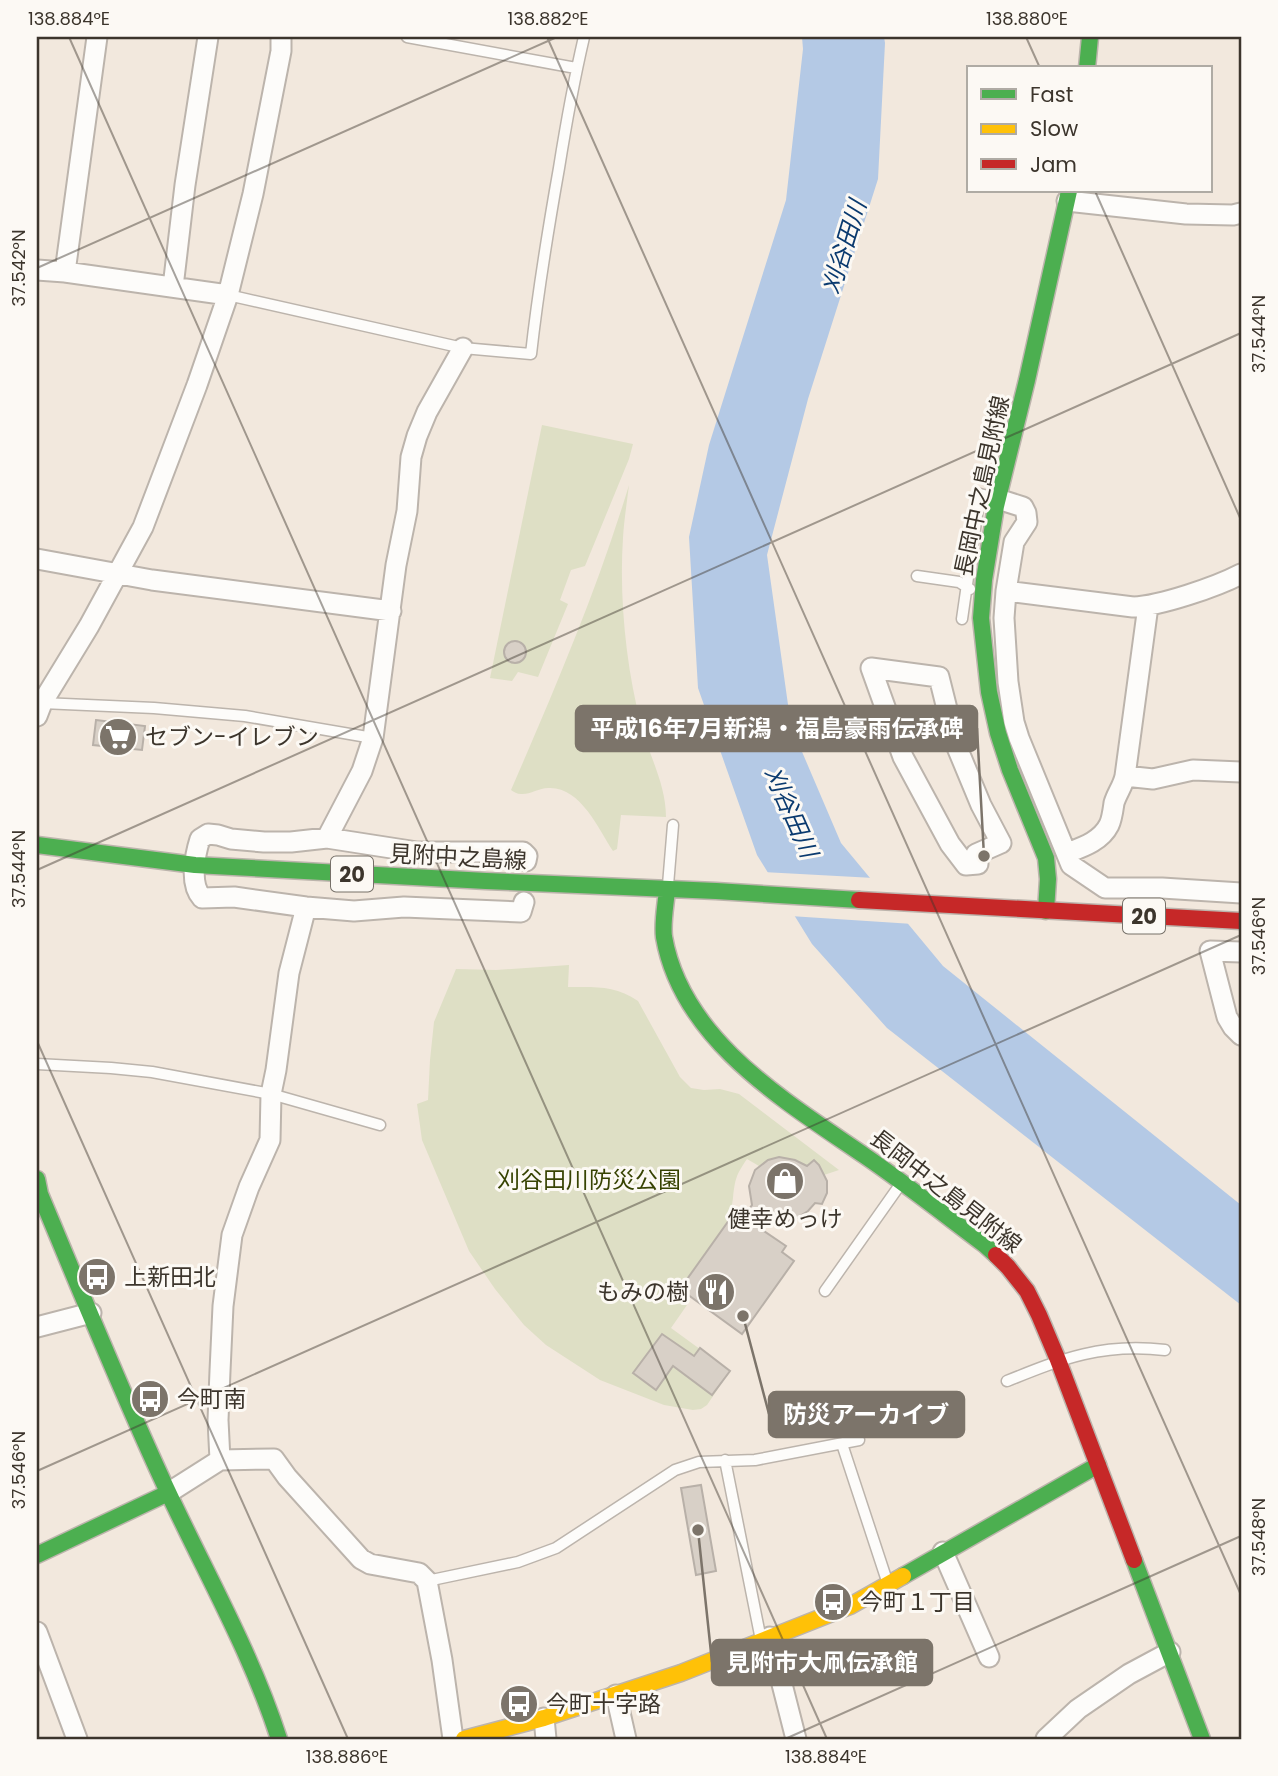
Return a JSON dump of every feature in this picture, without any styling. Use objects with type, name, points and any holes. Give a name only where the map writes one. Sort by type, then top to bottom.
[{"type":"main road","points":[[1087,66],[1090,37]]},
{"type":"main road","name":"長岡中之島見附線","points":[[1046,911],[1046,858],[998,733],[989,692],[981,618],[998,499],[1068,196]]},
{"type":"main road","name":"見附中之島線","points":[[37,845],[195,865],[667,889]]},
{"type":"main road","name":"長岡中之島見附線","points":[[667,889],[664,936],[668,953],[675,974],[699,1019],[748,1072],[903,1182],[985,1245],[1008,1267],[1027,1291],[1058,1360],[1202,1739]]},
{"type":"main road","name":"20","points":[[667,889],[1241,921]]},
{"type":"main road","points":[[37,1179],[40,1194],[168,1493],[237,1632],[269,1706],[279,1739]]},
{"type":"main road","points":[[464,1739],[544,1718],[681,1673],[850,1606],[1098,1465]]},
{"type":"main road","points":[[37,1555],[168,1493]]},
{"type":"street","points":[[65,272],[97,37]]},
{"type":"street","points":[[173,287],[184,185],[208,37]]},
{"type":"street","points":[[38,707],[118,574],[147,515],[197,385],[228,295],[253,194],[281,51],[281,37]]},
{"type":"street","points":[[1068,196],[1186,214],[1241,213]]},
{"type":"street","points":[[37,270],[228,295]]},
{"type":"street","points":[[327,838],[362,771],[373,738],[396,565],[407,511],[411,457],[427,412],[463,348]]},
{"type":"street","points":[[998,499],[1023,507],[1027,513],[1027,522],[1014,542],[1004,618],[1014,722],[1071,864],[1105,888],[1212,895],[1241,893]]},
{"type":"street","points":[[37,559],[152,580],[391,611]]},
{"type":"street","points":[[1006,591],[1133,607],[1148,606],[1241,574]]},
{"type":"street","points":[[1067,853],[1088,845],[1102,835],[1110,824],[1119,787],[1124,783],[1148,606]]},
{"type":"street","points":[[871,668],[940,677],[956,745],[981,805],[1001,843],[976,854],[978,864],[966,865],[950,844],[902,758],[871,668]]},
{"type":"street","points":[[1125,776],[1153,779],[1193,770],[1241,772]]},
{"type":"street","points":[[524,902],[521,912],[404,907],[354,911],[234,897],[202,898],[198,894],[195,865],[200,839],[208,834],[264,842],[327,838],[417,852],[523,852],[527,856],[526,861]]},
{"type":"street","points":[[220,1460],[218,1420],[223,1306],[232,1236],[249,1187],[270,1140],[271,1094],[289,973],[306,907]]},
{"type":"street","points":[[1241,952],[1210,946],[1227,1017],[1241,1035]]},
{"type":"street","points":[[37,1327],[91,1313]]},
{"type":"street","points":[[168,1493],[220,1460],[274,1459],[361,1559],[370,1564],[419,1573],[427,1581],[453,1739]]},
{"type":"street","points":[[943,1552],[989,1657]]},
{"type":"street","points":[[37,1632],[77,1739]]},
{"type":"street","points":[[765,1639],[796,1739]]},
{"type":"street","points":[[1046,1739],[1078,1709],[1129,1674],[1170,1652]]},
{"type":"street","points":[[616,1695],[626,1739]]},
{"type":"street","points":[[544,1718],[546,1739]]},
{"type":"lane","points":[[407,37],[576,68]]},
{"type":"lane","points":[[228,295],[463,348],[531,354],[539,285],[576,68],[584,37]]},
{"type":"lane","points":[[962,620],[980,494],[998,499]]},
{"type":"lane","points":[[917,576],[959,582],[983,592]]},
{"type":"lane","points":[[38,707],[154,708],[245,716],[373,738]]},
{"type":"lane","points":[[667,889],[673,825]]},
{"type":"lane","points":[[37,1064],[152,1072],[271,1094],[380,1125]]},
{"type":"lane","points":[[825,1291],[903,1182]]},
{"type":"lane","points":[[1007,1381],[1058,1360],[1101,1350],[1165,1350]]},
{"type":"lane","points":[[427,1581],[518,1562],[556,1548],[675,1470],[699,1462],[755,1460],[859,1440]]},
{"type":"lane","points":[[842,1444],[888,1584]]},
{"type":"lane","points":[[725,1460],[765,1639]]},
{"type":"green space","points":[[542,425],[633,444],[585,566],[571,570],[560,600],[568,604],[538,677],[518,672],[512,681],[490,678]]},
{"type":"green space","points":[[629,485],[622,561],[625,632],[636,702],[644,736],[660,782],[666,817],[621,815],[617,849],[613,851],[587,810],[570,794],[548,788],[524,794],[511,790],[589,601]]},
{"type":"green space","name":"刈谷田川防災公園","points":[[569,965],[568,987],[613,990],[638,1001],[680,1077],[691,1088],[720,1089],[739,1094],[839,1170],[824,1175],[814,1160],[806,1167],[794,1160],[782,1158],[771,1159],[759,1166],[747,1159],[740,1169],[734,1186],[732,1216],[680,1288],[688,1295],[683,1302],[687,1305],[671,1328],[730,1371],[707,1405],[701,1409],[664,1405],[600,1380],[546,1345],[524,1325],[469,1251],[422,1140],[417,1104],[428,1100],[434,1022],[456,969],[496,970]]},
{"type":"water","name":"刈谷田川","points":[[802,37],[884,37],[885,43],[878,179],[808,399],[767,555],[791,726],[841,843],[943,966],[1241,1205],[1241,1305],[887,1028],[812,944],[757,855],[698,688],[689,537],[709,445],[786,200],[803,49]]},
{"type":"pier","points":[[763,872],[874,878],[913,924],[790,916]]},
{"type":"building","points":[[515,641],[523,644],[526,652],[523,660],[515,663],[507,660],[504,652],[507,644]]},
{"type":"building","points":[[96,720],[145,726],[142,750],[93,745]]},
{"type":"building","points":[[779,1157],[807,1166],[814,1160],[827,1181],[827,1193],[822,1204],[815,1203],[795,1219],[758,1227],[786,1246],[782,1252],[794,1261],[742,1334],[680,1289],[732,1216],[739,1222],[752,1205],[749,1186],[755,1170],[768,1160]]},
{"type":"building","points":[[662,1334],[694,1356],[700,1348],[730,1371],[712,1395],[673,1366],[656,1390],[633,1373]]},
{"type":"building","points":[[701,1485],[716,1571],[696,1575],[681,1488]]},
{"type":"traffic: fast","points":[[1087,66],[1090,37]]},
{"type":"traffic: fast","points":[[1046,911],[1046,858],[998,733],[989,692],[981,618],[996,506],[1069,192]]},
{"type":"traffic: fast","points":[[37,845],[195,865],[859,900]]},
{"type":"traffic: fast","points":[[667,889],[664,937],[675,974],[692,1007],[714,1037],[771,1090],[895,1178],[996,1255]]},
{"type":"traffic: fast","points":[[37,1179],[40,1194],[118,1381],[168,1492],[242,1644],[279,1739]]},
{"type":"traffic: fast","points":[[903,1576],[1098,1465]]},
{"type":"traffic: fast","points":[[37,1555],[168,1493]]},
{"type":"traffic: fast","points":[[1134,1560],[1202,1739]]},
{"type":"traffic: slow","points":[[464,1739],[544,1718],[681,1673],[850,1606],[903,1576]]},
{"type":"traffic: jam","points":[[859,900],[1241,921]]},
{"type":"traffic: jam","points":[[996,1255],[1027,1291],[1039,1315],[1134,1560]]},
{"type":"place","name":"セブン-イレブン","points":[[118,737]]},
{"type":"place","name":"平成16年7月新潟・福島豪雨伝承碑","points":[[984,856]]},
{"type":"place","name":"健幸めっけ","points":[[785,1181]]},
{"type":"place","name":"上新田北","points":[[97,1277]]},
{"type":"place","name":"もみの樹","points":[[716,1292]]},
{"type":"place","name":"防災アーカイブ","points":[[743,1316]]},
{"type":"place","name":"今町南","points":[[150,1399]]},
{"type":"place","name":"見附市大凧伝承館","points":[[698,1530]]},
{"type":"place","name":"今町１丁目","points":[[833,1602]]},
{"type":"place","name":"今町十字路","points":[[519,1704]]}]
